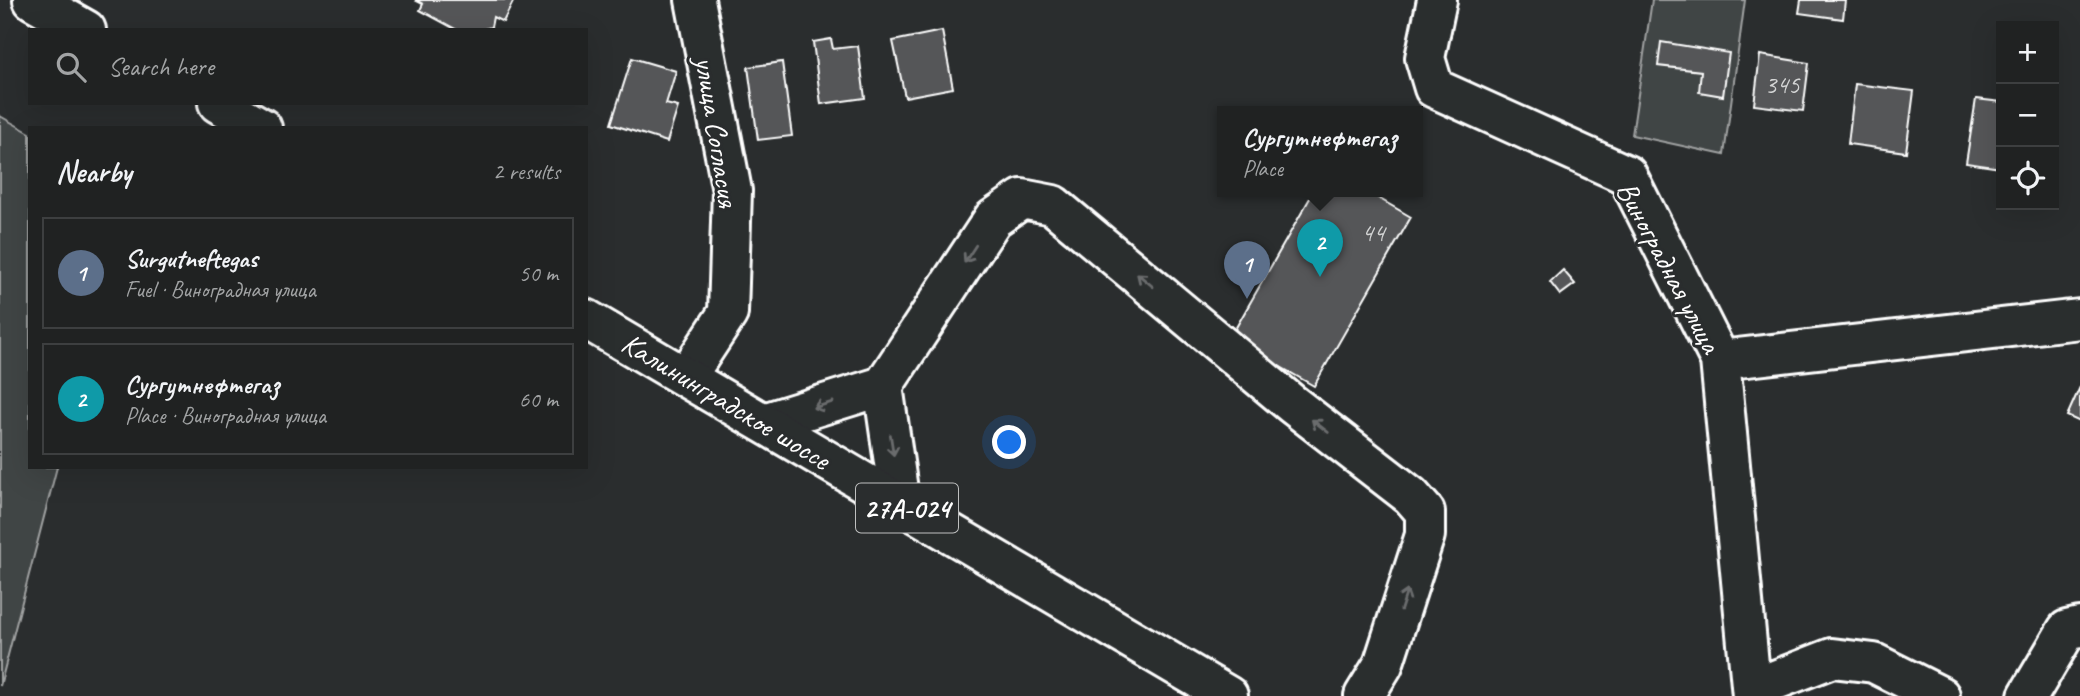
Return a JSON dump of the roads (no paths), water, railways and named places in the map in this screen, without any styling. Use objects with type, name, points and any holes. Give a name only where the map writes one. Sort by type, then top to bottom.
[{"type":"street","points":[[33,0],[82,28]]},
{"type":"street","name":"улица Согласия","points":[[686,377],[729,313],[732,191],[695,0]]},
{"type":"street","name":"Виноградная улица","points":[[1437,0],[1425,58],[1434,89],[1627,175],[1720,360],[1752,693]]},
{"type":"street","points":[[221,105],[258,126]]},
{"type":"street","points":[[764,423],[883,386],[993,219],[1022,199],[1053,205],[1292,404],[1411,496],[1425,512],[1425,535],[1379,686]]},
{"type":"street","name":"Калининградское шоссе","points":[[588,319],[1228,696]]},
{"type":"street","points":[[1720,360],[2080,319]]},
{"type":"street","points":[[883,386],[900,504]]},
{"type":"street","points":[[2028,696],[2067,630],[2080,627]]},
{"type":"street","points":[[1752,693],[1832,659],[1874,663],[1940,696]]},
{"type":"place","name":"Сургутнефтегаз","points":[[1320,277]]},
{"type":"place","name":"Surgutneftegas","points":[[1247,299]]}]
